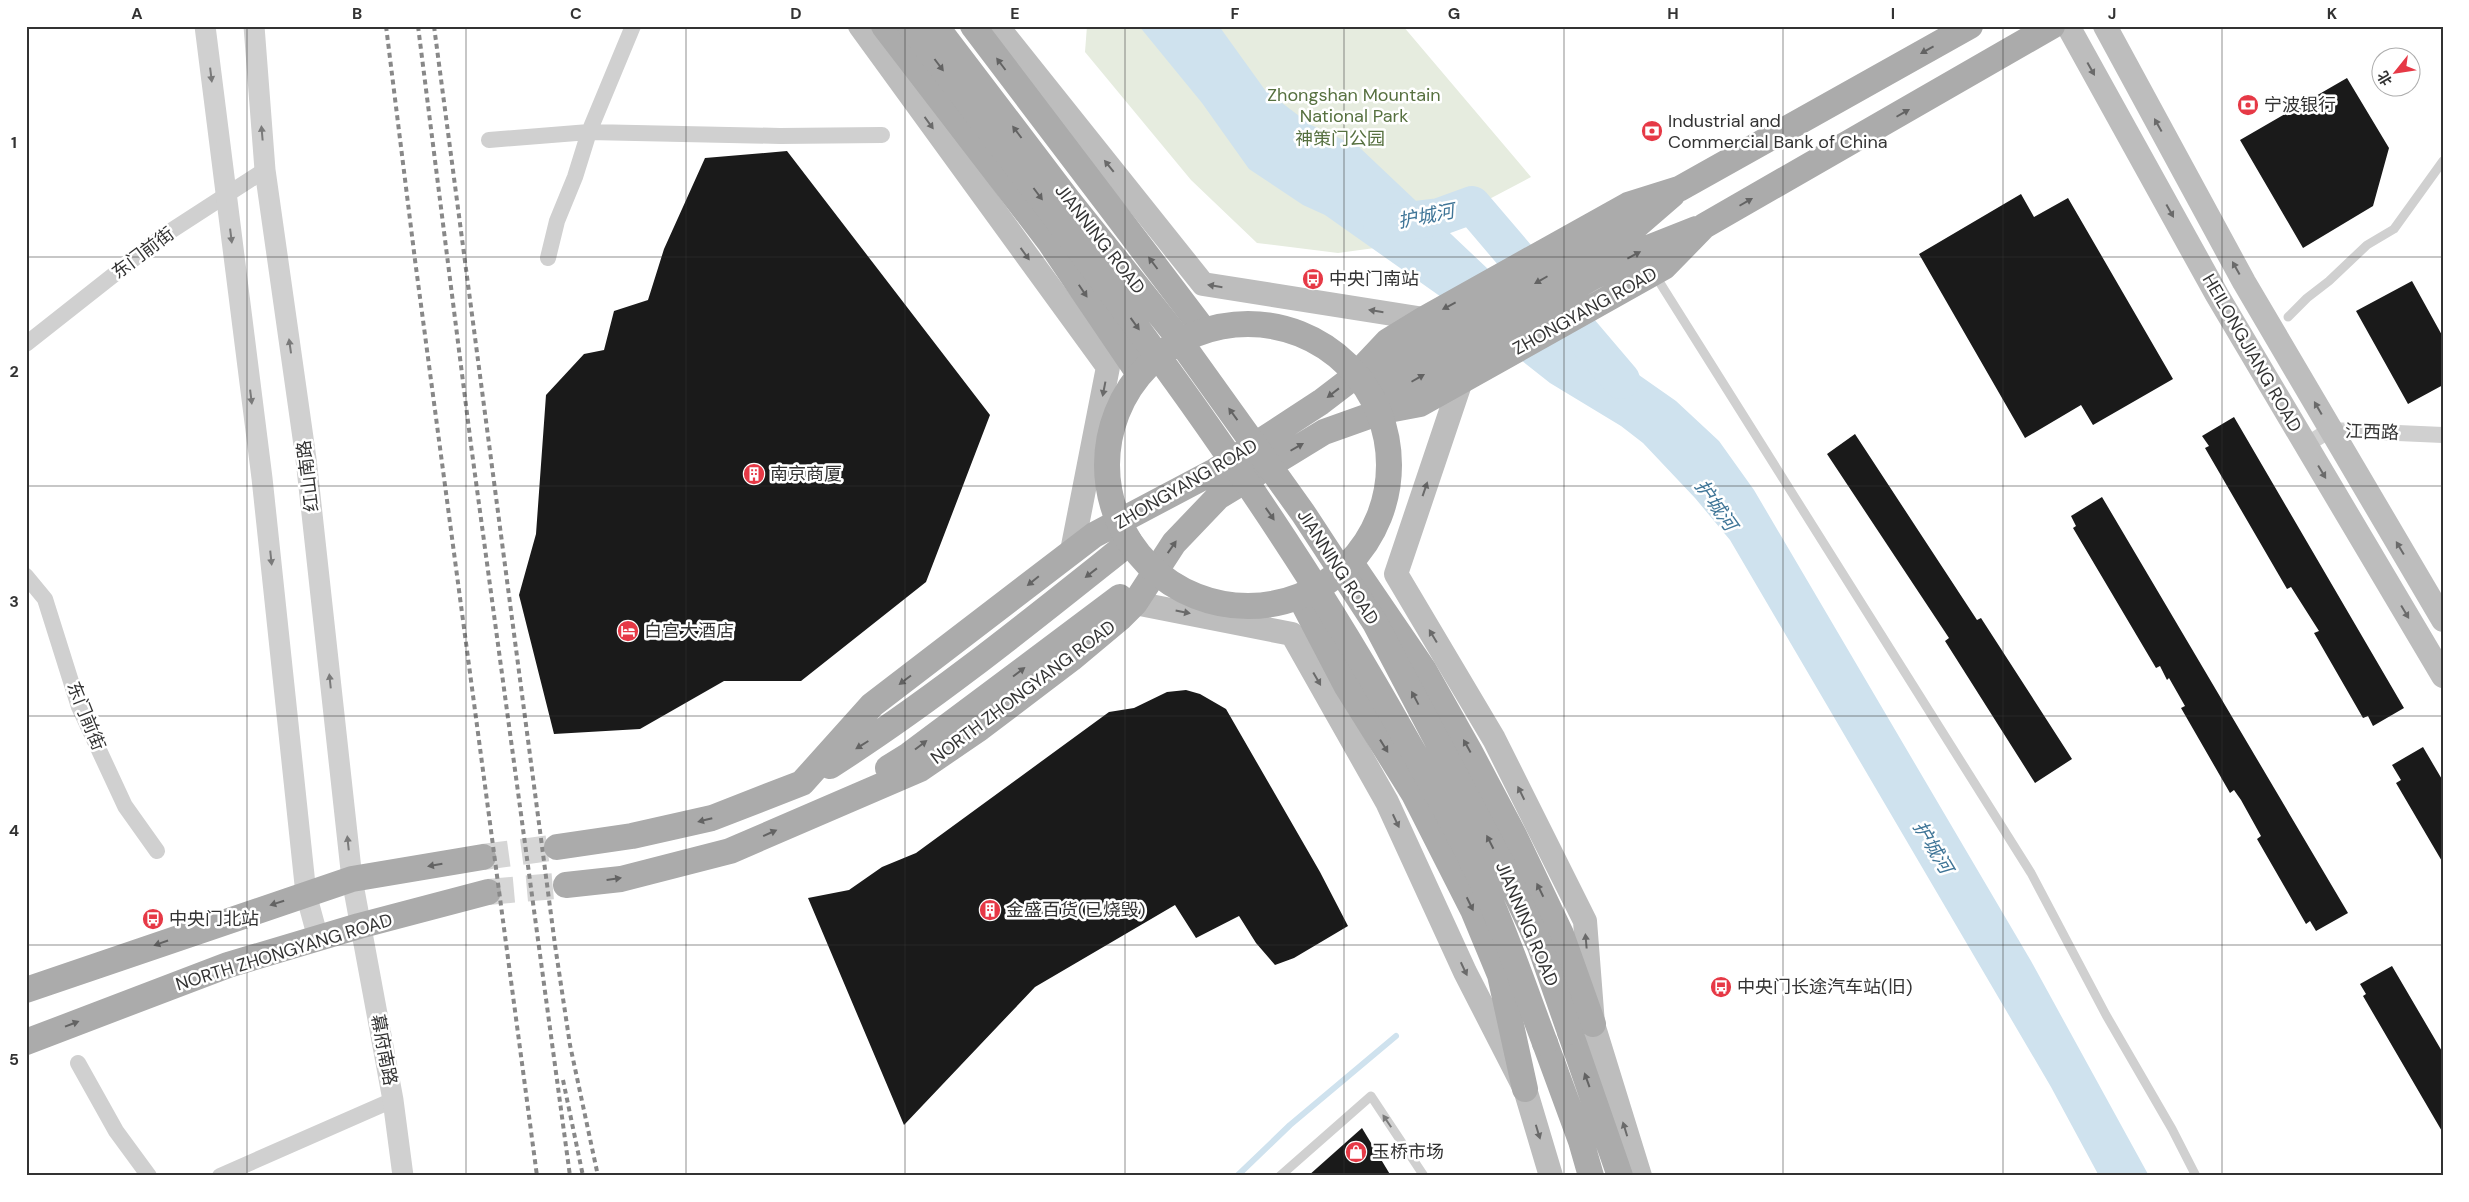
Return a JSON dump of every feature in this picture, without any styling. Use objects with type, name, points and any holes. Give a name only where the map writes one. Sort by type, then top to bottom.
[{"type":"main road","points":[[802,783],[872,705],[1072,551],[1108,367],[860,26]]},
{"type":"main road","points":[[884,26],[1049,241],[1139,374]]},
{"type":"main road","name":"JIANNING ROAD","points":[[910,26],[1112,292],[1190,399],[1280,528],[1350,639],[1430,781],[1490,901],[1581,1141],[1591,1176]]},
{"type":"main road","name":"JIANNING ROAD","points":[[936,26],[1069,201],[1172,330],[1303,513],[1375,623],[1502,864],[1540,946],[1582,1028],[1640,1176]]},
{"type":"main road","points":[[973,26],[1203,329]]},
{"type":"main road","points":[[997,26],[1203,284],[1424,319]]},
{"type":"main road","points":[[1370,392],[1582,257],[1635,227],[1679,189],[1970,26]]},
{"type":"main road","name":"ZHONGYANG ROAD","points":[[1135,603],[1174,543],[1218,497],[1324,432],[1382,411],[1420,404],[1664,267],[1704,226],[2052,26]]},
{"type":"main road","name":"HEILONGJIANG ROAD","points":[[2068,26],[2217,295],[2443,676]]},
{"type":"main road","name":"HEILONGJIANG ROAD","points":[[2105,26],[2244,282],[2443,620]]},
{"type":"main road","points":[[1582,257],[1648,248],[1704,226]]},
{"type":"main road","name":"ZHONGYANG ROAD","points":[[1072,551],[1094,536],[1215,471],[1322,402],[1355,376],[1388,341],[1424,319],[1473,292],[1582,257]]},
{"type":"main road","points":[[1247,322],[1291,329],[1332,349],[1370,392],[1389,444],[1389,487],[1376,528],[1351,563],[1328,583],[1300,597],[1262,606],[1223,604],[1187,592],[1154,571],[1130,542],[1111,501],[1107,456],[1116,412],[1139,374],[1168,347],[1203,329],[1247,322]]},
{"type":"main road","points":[[1461,381],[1396,574],[1494,739],[1584,921],[1582,1028]]},
{"type":"main road","points":[[557,847],[632,836],[712,818],[802,783],[890,728],[1130,542]]},
{"type":"main road","points":[[1351,563],[1424,670],[1509,826],[1562,934],[1582,1028]]},
{"type":"main road","points":[[822,810],[909,755],[1154,571]]},
{"type":"main road","points":[[1300,597],[1346,685],[1414,794],[1473,910],[1500,975],[1525,1089],[1551,1176]]},
{"type":"main road","points":[[1135,603],[1292,634],[1387,802],[1466,972],[1525,1089]]},
{"type":"main road","name":"NORTH ZHONGYANG ROAD","points":[[566,885],[621,879],[730,851],[920,769],[980,728],[1071,659],[1135,603]]},
{"type":"main road","points":[[26,990],[352,879],[483,857]]},
{"type":"main road","name":"NORTH ZHONGYANG ROAD","points":[[26,1042],[228,965],[359,926],[488,892]]},
{"type":"main road","name":"JIANNING ROAD","points":[[1582,1028],[1620,1176]]},
{"type":"street","points":[[205,26],[262,478],[306,894],[318,938]]},
{"type":"street","name":"红山南路","points":[[254,26],[266,170],[306,459],[352,879],[359,926]]},
{"type":"street","points":[[548,258],[557,221],[575,177],[588,132],[634,26]]},
{"type":"street","points":[[489,140],[588,132],[780,136],[882,135]]},
{"type":"street","name":"东门前街","points":[[26,344],[163,236],[266,170]]},
{"type":"street","name":"江西路","points":[[2306,445],[2330,430],[2443,434]]},
{"type":"street","name":"东门前街","points":[[26,576],[45,599],[79,708],[125,806],[157,851]]},
{"type":"street","name":"幕府南路","points":[[359,926],[394,1100],[403,1176]]},
{"type":"street","points":[[78,1063],[116,1131],[148,1176]]},
{"type":"street","points":[[220,1176],[394,1100]]},
{"type":"lane","points":[[2288,317],[2367,245],[2394,229],[2443,161]]},
{"type":"lane","points":[[1654,272],[2031,873],[2106,1015],[2172,1129],[2196,1176]]},
{"type":"lane","points":[[1280,1176],[1371,1096],[1424,1176]]},
{"type":"green space","name":"神策门公园","points":[[1087,26],[1403,26],[1531,177],[1478,205],[1473,218],[1457,216],[1425,233],[1382,247],[1338,253],[1257,243],[1191,180],[1085,52]]},
{"type":"water","points":[[1139,26],[1219,26],[1265,90],[1311,125],[1359,147],[1489,270],[1676,401],[1719,441],[1754,490],[2031,961],[2149,1176],[2099,1176],[2051,1087],[1730,540],[1695,498],[1643,443],[1621,426],[1550,383],[1444,299],[1325,215],[1303,205],[1249,169],[1202,103]]},
{"type":"building","points":[[2347,78],[2389,148],[2373,206],[2303,248],[2240,140]]},
{"type":"building","name":"南京商厦","points":[[787,151],[990,415],[926,582],[801,681],[724,681],[640,729],[554,734],[519,595],[536,534],[546,395],[584,354],[604,350],[614,311],[648,300],[664,249],[705,158]]},
{"type":"building","points":[[2021,194],[2034,217],[2068,198],[2173,379],[2093,425],[2081,405],[2025,438],[1919,254]]},
{"type":"building","points":[[2412,281],[2443,337],[2443,385],[2408,404],[2356,311]]},
{"type":"building","points":[[2234,417],[2404,708],[2373,726],[2368,716],[2363,718],[2314,633],[2319,631],[2291,587],[2287,589],[2205,448],[2209,446],[2202,436]]},
{"type":"building","points":[[1855,434],[1977,620],[1981,618],[2072,759],[2035,783],[1945,641],[1949,638],[1827,454]]},
{"type":"building","points":[[2102,497],[2348,913],[2316,931],[2310,921],[2306,924],[2257,839],[2261,836],[2241,800],[2234,790],[2230,793],[2181,708],[2185,706],[2169,678],[2167,680],[2160,666],[2156,668],[2073,528],[2076,526],[2071,516]]},
{"type":"building","name":"金盛百货(已烧毁)","points":[[1186,690],[1200,694],[1226,709],[1320,872],[1348,926],[1294,958],[1275,965],[1256,943],[1239,916],[1196,938],[1175,905],[1035,987],[904,1125],[808,898],[849,890],[882,867],[916,853],[1109,712],[1134,708],[1167,692]]},
{"type":"building","points":[[2423,747],[2443,781],[2443,863],[2396,783],[2401,780],[2392,765]]},
{"type":"building","points":[[2392,966],[2443,1053],[2443,1133],[2363,996],[2366,994],[2360,984]]},
{"type":"building","name":"玉桥市场","points":[[1362,1128],[1391,1176],[1308,1176]]},
{"type":"waterway","name":"护城河","points":[[1382,224],[1439,217],[1472,205],[1621,380]]},
{"type":"waterway","points":[[1237,1176],[1290,1125],[1396,1036]]},
{"type":"tunnel","points":[[483,857],[557,847]]},
{"type":"tunnel","points":[[488,892],[566,885]]},
{"type":"railway","points":[[386,26],[415,260],[537,1176]]},
{"type":"railway","points":[[418,26],[471,445],[570,1176]]},
{"type":"railway","points":[[434,26],[555,945],[570,1045],[598,1176]]},
{"type":"railway","points":[[563,1080],[583,1176]]},
{"type":"place","name":"宁波银行","points":[[2248,105]]},
{"type":"place","name":"Industrial and Commercial Bank of China","points":[[1652,131]]},
{"type":"place","name":"中央门南站","points":[[1313,279]]},
{"type":"place","name":"南京商厦","points":[[754,474]]},
{"type":"place","name":"白宫大酒店","points":[[628,631]]},
{"type":"place","name":"金盛百货(已烧毁)","points":[[990,910]]},
{"type":"place","name":"中央门北站","points":[[153,919]]},
{"type":"place","name":"中央门长途汽车站(旧)","points":[[1721,987]]},
{"type":"place","name":"玉桥市场","points":[[1356,1152]]},
{"type":"park label","name":"Zhongshan Mountain National Park","points":[[1354,105]]}]
